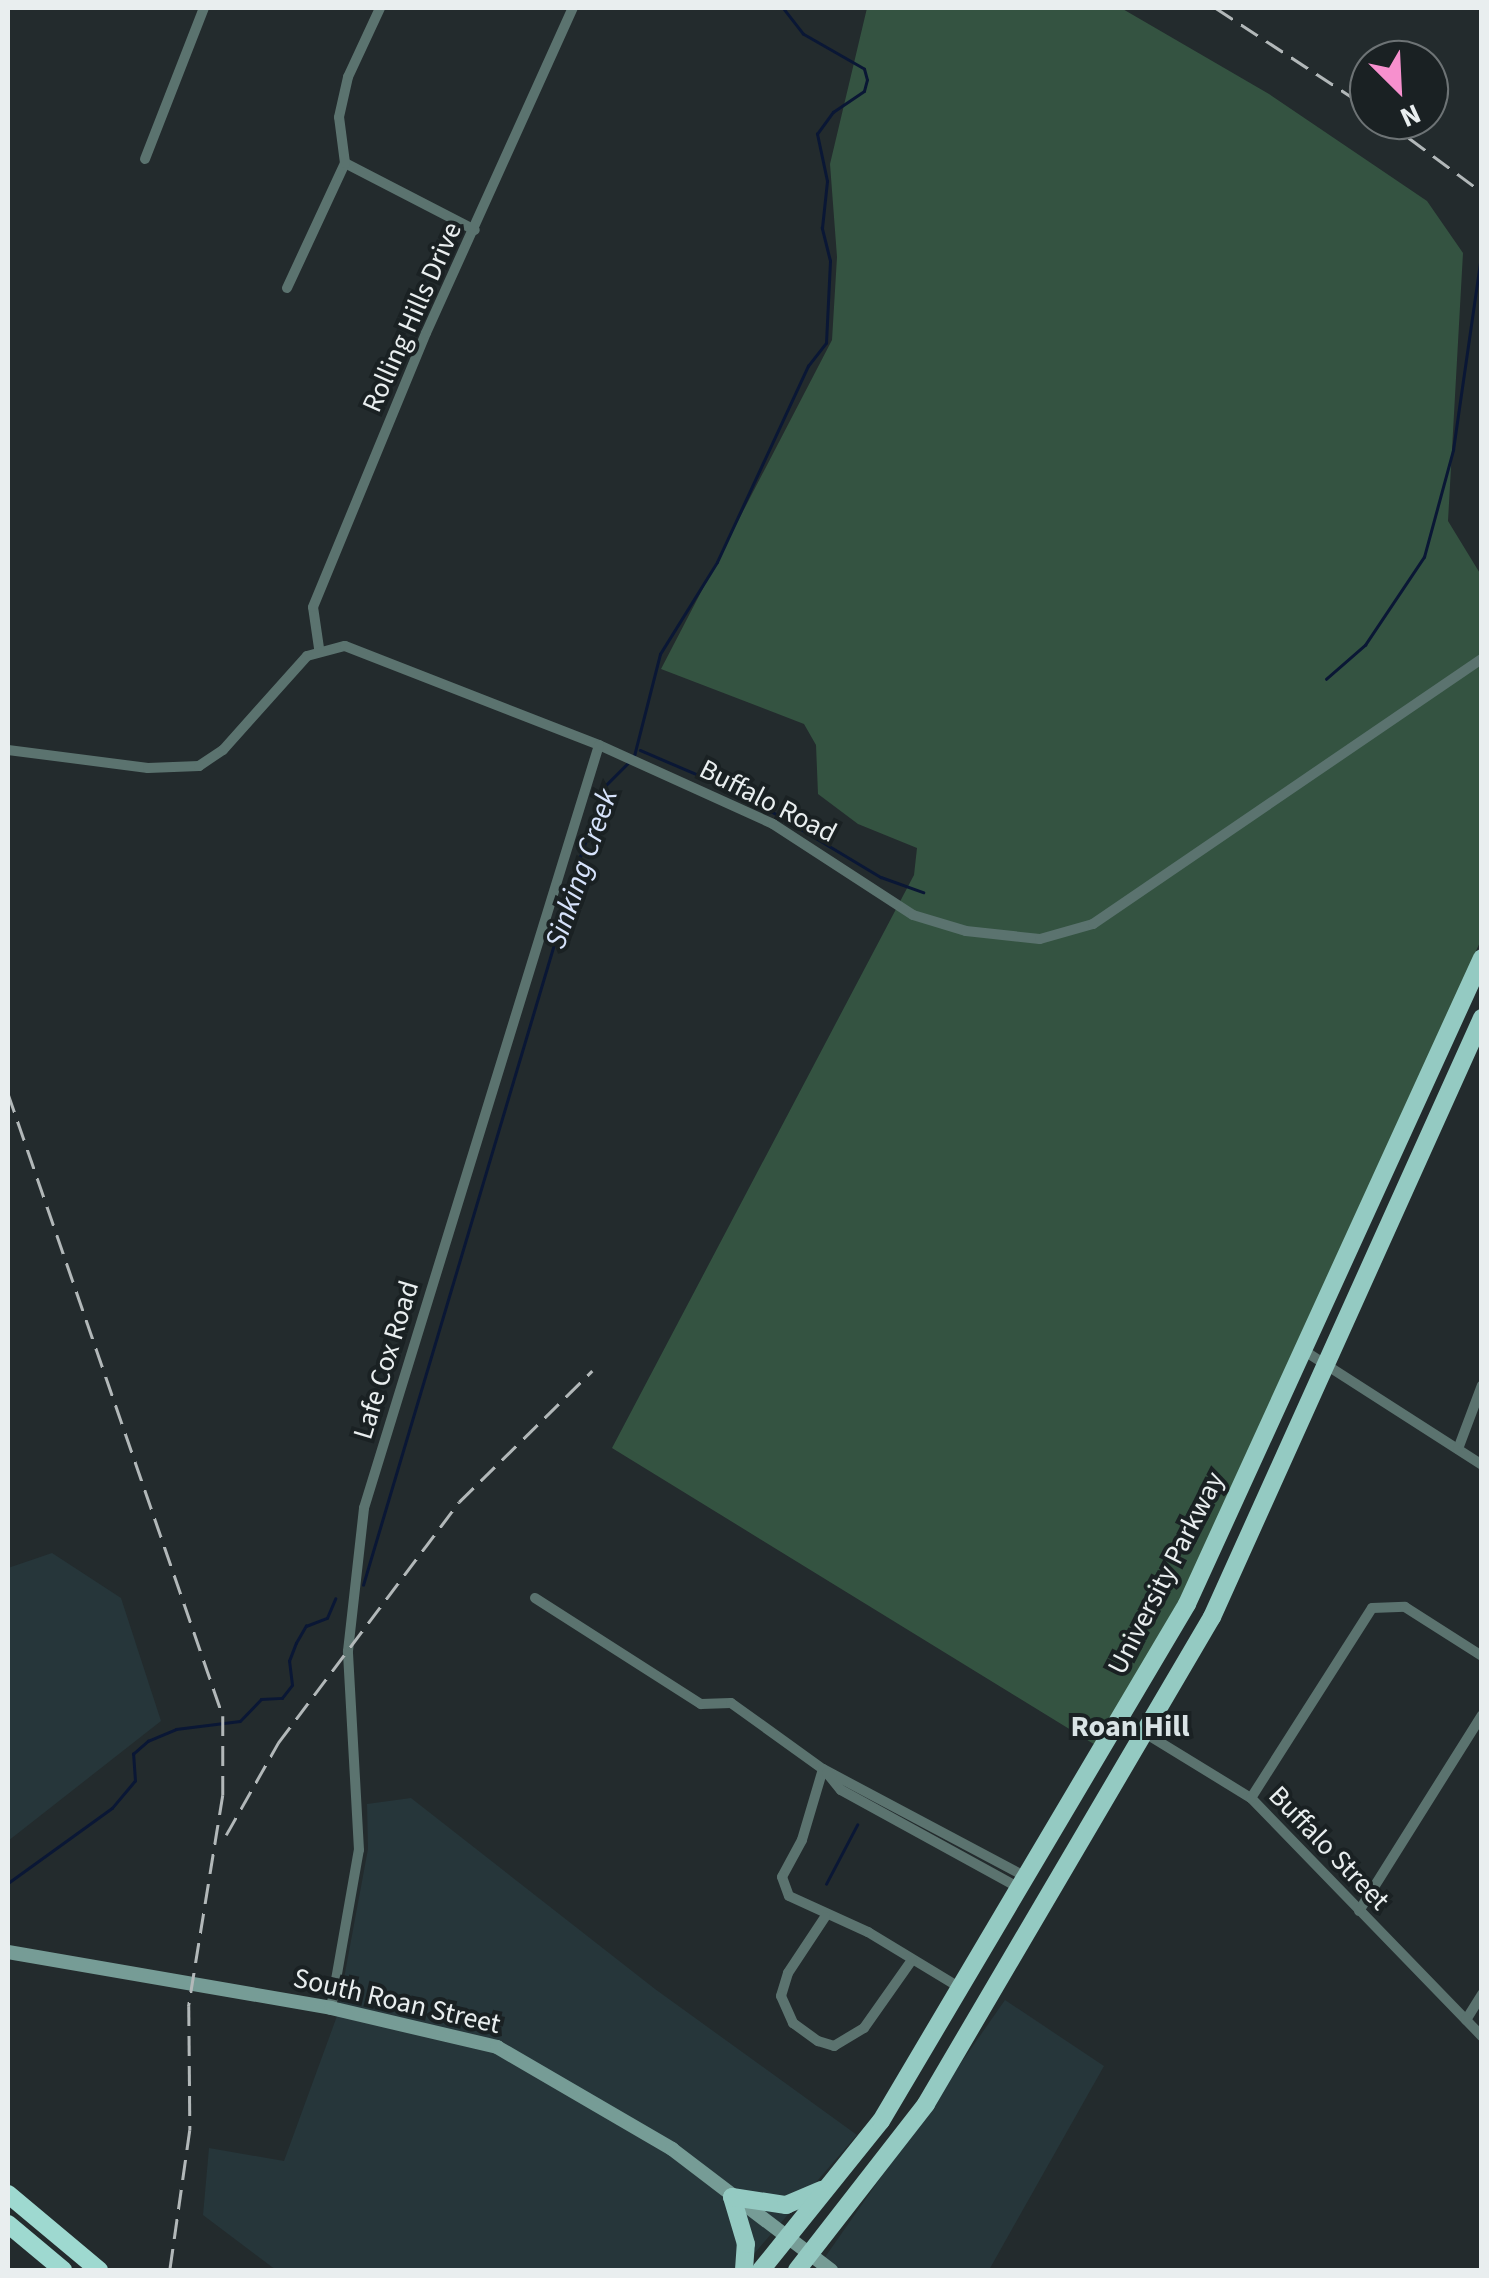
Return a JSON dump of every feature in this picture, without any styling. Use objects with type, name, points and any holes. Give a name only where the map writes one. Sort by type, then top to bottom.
[{"type":"highway","name":"University Parkway","points":[[761,2270],[836,2181],[964,1990],[1122,1718],[1218,1537],[1482,958]]},
{"type":"highway","name":"University Parkway","points":[[798,2270],[907,2133],[1145,1734],[1243,1549],[1482,1018]]},
{"type":"highway","points":[[1406,1125],[1430,1137]]},
{"type":"highway","points":[[1218,1537],[1243,1549]]},
{"type":"highway","points":[[1051,1842],[1074,1854]]},
{"type":"highway","points":[[964,1990],[986,2004]]},
{"type":"highway","points":[[744,2270],[746,2244],[732,2197],[796,2203],[836,2181]]},
{"type":"highway","points":[[8,2194],[99,2270]]},
{"type":"highway","points":[[8,2224],[63,2270]]},
{"type":"main road","name":"South Roan Street","points":[[8,1952],[331,2008],[497,2046],[614,2112],[832,2270]]},
{"type":"street","points":[[145,159],[204,8]]},
{"type":"street","points":[[287,288],[344,162],[339,117],[348,77],[380,8]]},
{"type":"street","name":"Rolling Hills Drive","points":[[318,648],[313,607],[573,8]]},
{"type":"street","points":[[344,162],[475,230]]},
{"type":"street","points":[[8,750],[148,768],[199,766],[223,750],[318,648]]},
{"type":"street","name":"Buffalo Road","points":[[318,648],[362,651],[654,768],[773,824],[912,915],[966,931],[1040,939],[1093,924],[1482,659]]},
{"type":"street","name":"Lafe Cox Road","points":[[331,2008],[359,1850],[348,1651],[364,1508],[599,745]]},
{"type":"street","points":[[1303,1350],[1328,1362],[1482,1465]]},
{"type":"street","points":[[1458,1449],[1482,1385]]},
{"type":"street","points":[[535,1598],[701,1704],[731,1703],[823,1769],[1026,1884]]},
{"type":"street","points":[[1251,1798],[1372,1608],[1404,1607],[1482,1656]]},
{"type":"street","points":[[1360,1911],[1482,1715]]},
{"type":"street","name":"Buffalo Street","points":[[1122,1718],[1251,1798],[1482,2036]]},
{"type":"street","points":[[823,1769],[802,1840],[782,1878],[789,1896],[825,1917],[868,1932],[964,1990]]},
{"type":"street","points":[[825,1917],[788,1973],[781,1996],[793,2024],[818,2041],[834,2046],[864,2028],[912,1960]]},
{"type":"street","points":[[1466,2020],[1482,1994]]},
{"type":"shaded area","points":[[52,1553],[121,1598],[161,1721],[8,1841],[8,1568]]},
{"type":"shaded area","points":[[411,1798],[655,1989],[857,2135],[740,2270],[276,2270],[203,2215],[209,2148],[284,2161],[337,2016],[368,1849],[367,1804]]},
{"type":"shaded area","points":[[1005,2000],[1104,2066],[989,2270],[816,2270]]},
{"type":"green space","points":[[867,8],[1121,8],[1269,94],[1427,201],[1463,253],[1448,521],[1481,575],[1481,940],[1192,1577],[1097,1746],[612,1448],[914,875],[917,848],[858,824],[818,794],[816,745],[804,724],[661,669],[832,340],[837,257],[830,164]]},
{"type":"waterway","name":"Sinking Creek","points":[[634,756],[660,654],[717,562],[808,366],[826,343],[830,261],[822,228],[827,181],[817,134],[833,112],[864,91],[867,80],[864,69],[803,34],[783,8]]},
{"type":"waterway","points":[[1326,679],[1365,645],[1424,557],[1453,450],[1482,248]]},
{"type":"waterway","points":[[640,750],[741,793],[881,877],[923,892]]},
{"type":"waterway","name":"Sinking Creek","points":[[363,1585],[580,857],[605,786],[629,762]]},
{"type":"waterway","name":"Sinking Creek","points":[[8,1883],[112,1808],[135,1781],[133,1754],[148,1741],[176,1729],[240,1721],[261,1699],[282,1698],[292,1685],[289,1661],[296,1643],[306,1626],[327,1618],[335,1599]]},
{"type":"waterway","points":[[826,1884],[857,1825]]},
{"type":"railway","points":[[1216,8],[1349,95]]},
{"type":"railway","points":[[1412,140],[1482,192]]},
{"type":"railway","points":[[8,1093],[223,1716],[223,1795],[189,2006],[190,2130],[170,2270]]},
{"type":"railway","points":[[226,1835],[278,1743],[459,1502],[592,1371]]},
{"type":"district","name":"Roan Hill","points":[[1130,1727]]}]
